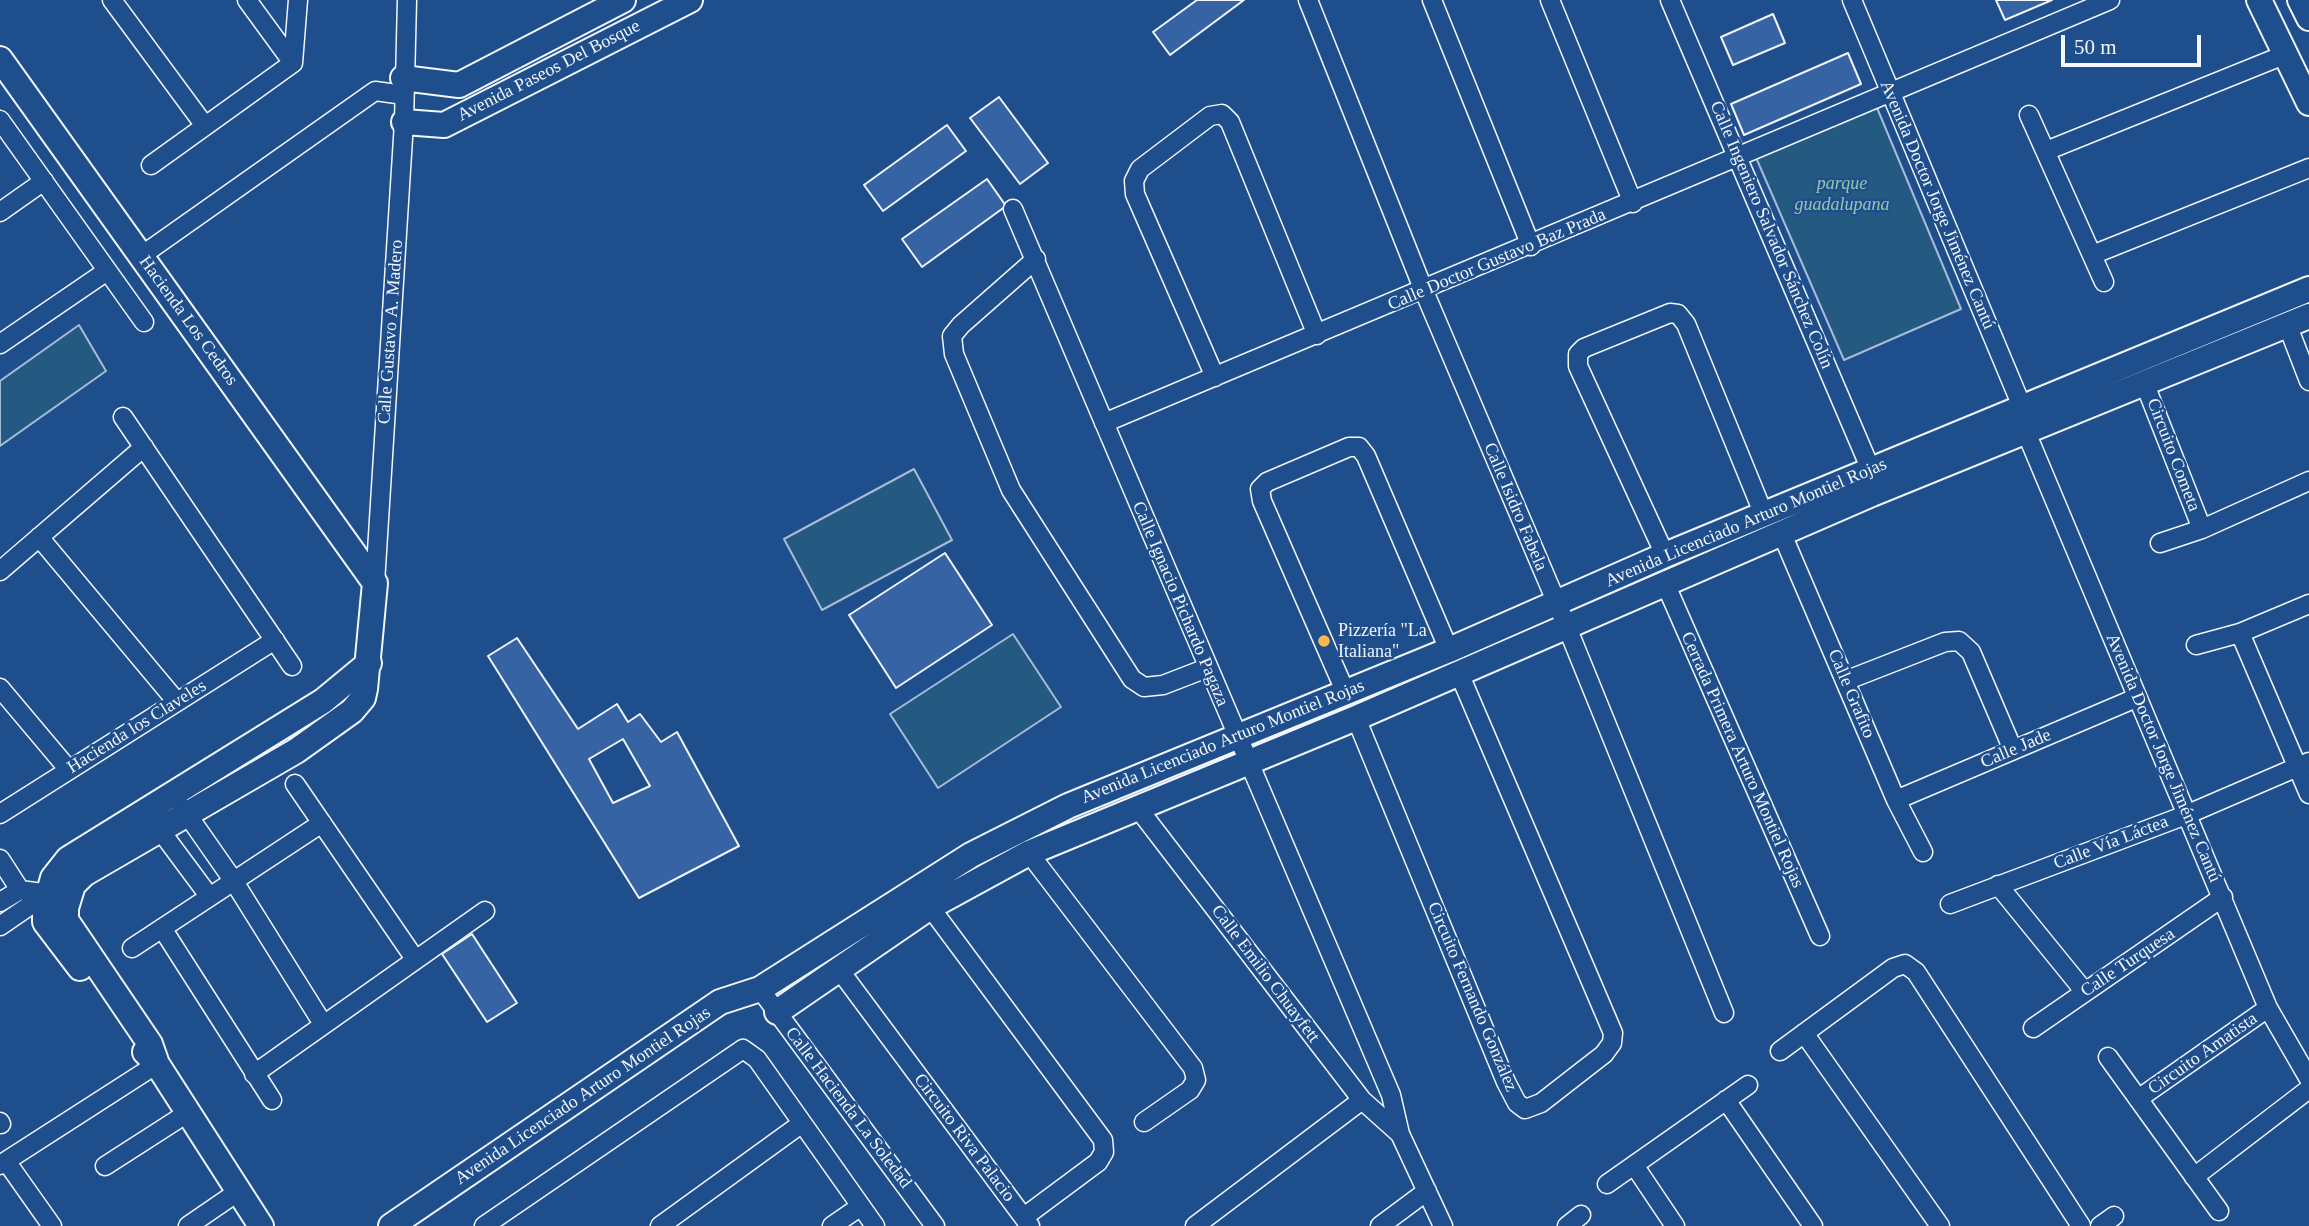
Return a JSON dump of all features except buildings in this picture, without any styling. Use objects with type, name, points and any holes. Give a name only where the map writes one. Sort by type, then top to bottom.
[{"type":"main road","name":"Avenida Paseos Del Bosque","points":[[403,86],[459,85],[623,0]]},
{"type":"main road","points":[[2259,0],[2309,103]]},
{"type":"main road","points":[[2300,0],[2309,18]]},
{"type":"main road","name":"Avenida Paseos Del Bosque","points":[[404,122],[444,125],[673,4]]},
{"type":"main road","name":"Hacienda Los Cedros","points":[[0,59],[376,583]]},
{"type":"main road","name":"Avenida Licenciado Arturo Montiel Rojas","points":[[391,1226],[720,1002],[760,989],[971,855],[1068,806],[1449,650],[1665,583],[1782,534],[2309,289]]},
{"type":"main road","name":"Avenida Licenciado Arturo Montiel Rojas","points":[[776,1012],[930,907],[1029,852],[1459,673],[1665,555],[1871,470],[2144,382],[2298,320]]},
{"type":"main road","name":"Calle Gustavo A. Madero","points":[[59,895],[84,874],[296,751],[352,711],[363,698],[376,583]]},
{"type":"main road","points":[[261,1226],[157,1064],[150,1044],[66,920],[53,878],[68,859],[323,701],[369,663]]},
{"type":"street","points":[[112,0],[205,126]]},
{"type":"street","points":[[247,0],[293,63]]},
{"type":"street","points":[[151,165],[293,63],[298,0]]},
{"type":"street","name":"Calle Gustavo A. Madero","points":[[376,583],[404,122],[407,0]]},
{"type":"street","name":"Calle Isidro Fabela","points":[[1308,0],[1424,291],[1562,616],[1724,1013]]},
{"type":"street","points":[[1432,0],[1531,246]]},
{"type":"street","points":[[1550,0],[1633,203]]},
{"type":"street","name":"Calle Ingeniero Salvador Sánchez Colín","points":[[1670,0],[1871,470]]},
{"type":"street","name":"Avenida Doctor Jorge Jiménez Cantú","points":[[1852,0],[2136,698],[2268,1008],[2303,1056],[2309,1079]]},
{"type":"street","name":"Calle Doctor Gustavo Baz Prada","points":[[1104,424],[2110,0]]},
{"type":"street","points":[[2046,151],[2284,55]]},
{"type":"street","points":[[141,256],[375,91],[403,86]]},
{"type":"street","points":[[1215,377],[1135,194],[1134,181],[1140,169],[1210,116],[1222,114],[1230,122],[1317,335]]},
{"type":"street","points":[[2029,115],[2104,282]]},
{"type":"street","points":[[0,120],[144,322]]},
{"type":"street","points":[[2092,255],[2309,168]]},
{"type":"street","points":[[0,212],[44,181]]},
{"type":"street","name":"Calle Ignacio Pichardo Pagaza","points":[[1013,209],[1246,761],[1391,1095],[1400,1134],[1443,1226]]},
{"type":"street","points":[[1036,259],[961,325],[952,337],[954,354],[990,441],[1011,490],[1132,679],[1144,687],[1163,685],[1207,668]]},
{"type":"street","points":[[0,344],[107,271]]},
{"type":"street","points":[[1665,555],[1578,366],[1578,354],[1584,348],[1670,313],[1678,314],[1686,324],[1764,515]]},
{"type":"street","points":[[2298,320],[2309,381]]},
{"type":"street","name":"Circuito Cometa","points":[[2144,382],[2202,528]]},
{"type":"street","points":[[123,417],[292,666]]},
{"type":"street","points":[[0,571],[144,447]]},
{"type":"street","points":[[1345,691],[1262,501],[1260,489],[1267,482],[1349,447],[1359,447],[1366,456],[1449,650]]},
{"type":"street","name":"Circuito Cometa","points":[[2160,543],[2202,528],[2309,481]]},
{"type":"street","name":"Calle Grafito","points":[[1782,534],[1896,800],[1923,852]]},
{"type":"street","points":[[39,537],[177,702]]},
{"type":"street","name":"Cerrada Primera Arturo Montiel Rojas","points":[[1665,583],[1819,936]]},
{"type":"street","points":[[2196,645],[2239,633],[2309,604]]},
{"type":"street","points":[[2239,633],[2303,764],[2309,794]]},
{"type":"street","name":"Hacienda los Claveles","points":[[0,814],[275,640]]},
{"type":"street","points":[[1845,681],[1945,642],[1959,641],[1971,652],[2013,750]]},
{"type":"street","name":"Circuito Fernando González","points":[[1356,718],[1506,1082],[1517,1103],[1525,1109],[1541,1103],[1604,1054],[1612,1043],[1613,1033],[1459,673]]},
{"type":"street","points":[[0,688],[68,770]]},
{"type":"street","name":"Calle Jade","points":[[1896,800],[2136,698]]},
{"type":"street","name":"Calle Vía Láctea","points":[[1950,904],[2186,815],[2303,764]]},
{"type":"street","points":[[295,784],[415,959]]},
{"type":"street","points":[[172,794],[233,880],[323,1024]]},
{"type":"street","name":"Calle Emilio Chuayfett","points":[[1137,807],[1362,1100],[1400,1134]]},
{"type":"street","points":[[145,811],[209,896]]},
{"type":"street","points":[[132,948],[322,823]]},
{"type":"street","points":[[1029,852],[1193,1068],[1196,1080],[1190,1090],[1144,1122]]},
{"type":"street","points":[[0,859],[20,891]]},
{"type":"street","points":[[1998,885],[2085,992]]},
{"type":"street","points":[[0,900],[20,891],[59,895]]},
{"type":"street","points":[[0,926],[59,895]]},
{"type":"street","name":"Calle Turquesa","points":[[2033,1028],[2223,897]]},
{"type":"street","name":"Circuito Riva Palacio","points":[[838,968],[1027,1222],[1098,1162],[1104,1152],[1103,1140],[930,907]]},
{"type":"street","points":[[254,1074],[485,911]]},
{"type":"street","points":[[162,928],[272,1100]]},
{"type":"street","points":[[1780,1051],[1893,968],[1905,964],[1916,972],[2081,1226]]},
{"type":"street","name":"Calle Hacienda La Soledad","points":[[760,989],[935,1226]]},
{"type":"street","name":"Circuito Amatista","points":[[2138,1099],[2268,1008]]},
{"type":"street","points":[[1804,1033],[1940,1226]]},
{"type":"street","points":[[484,1226],[743,1049],[757,1059],[875,1226]]},
{"type":"street","name":"Circuito Amatista","points":[[2108,1057],[2219,1211]]},
{"type":"street","points":[[51,1226],[3,1163],[157,1064]]},
{"type":"street","points":[[1607,1184],[1748,1085]]},
{"type":"street","points":[[2194,1177],[2309,1089]]},
{"type":"street","points":[[1195,1226],[1362,1100]]},
{"type":"street","points":[[1726,1100],[1813,1226]]},
{"type":"street","points":[[106,1166],[189,1112]]},
{"type":"street","points":[[660,1226],[801,1124]]},
{"type":"street","points":[[1634,1165],[1675,1226]]},
{"type":"street","points":[[188,1226],[239,1191]]},
{"type":"street","points":[[1380,1226],[1427,1191]]},
{"type":"street","points":[[832,1226],[860,1206]]},
{"type":"green space","name":"parque guadalupana","points":[[1875,103],[1961,309],[1844,360],[1754,153]]},
{"type":"green space","points":[[79,325],[106,371],[0,446],[0,381]]},
{"type":"green space","points":[[914,469],[952,540],[822,610],[784,539]]},
{"type":"green space","points":[[1013,634],[1061,707],[938,788],[890,714]]},
{"type":"place","name":"Pizzería \"La Italiana\"","points":[[1324,641]]}]
